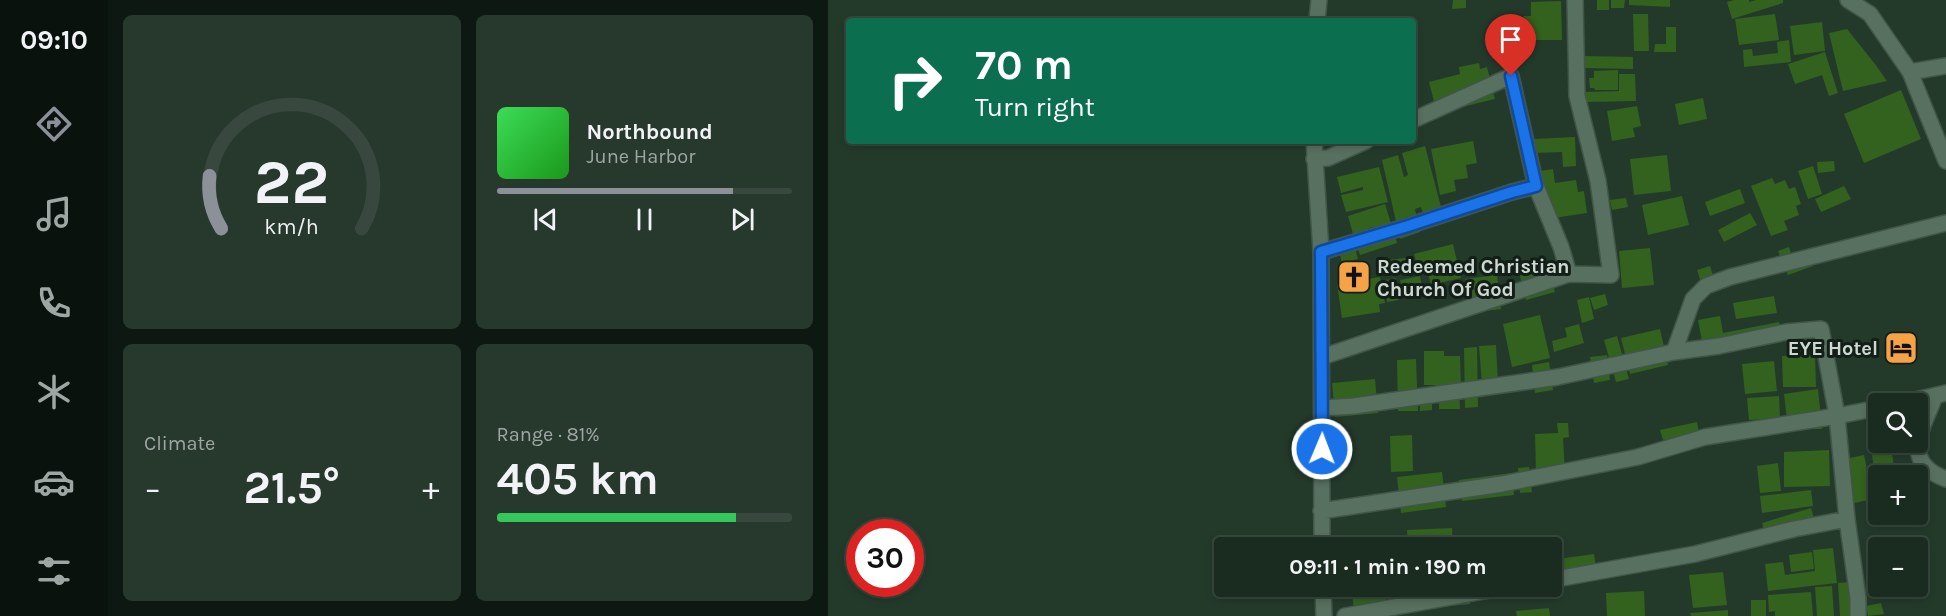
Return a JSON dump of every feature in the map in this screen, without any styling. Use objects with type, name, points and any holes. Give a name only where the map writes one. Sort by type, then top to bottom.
[{"type":"street","points":[[1317,18],[1319,0]]},
{"type":"street","points":[[1322,357],[1569,274],[1611,275],[1598,181],[1577,96],[1575,0]]},
{"type":"street","points":[[1848,0],[1870,14],[1910,72],[1946,161]]},
{"type":"street","points":[[1910,72],[1946,66]]},
{"type":"street","points":[[1416,119],[1511,76],[1536,186],[1561,247],[1569,274]]},
{"type":"street","points":[[1314,144],[1321,252],[1322,537]]},
{"type":"street","points":[[1314,159],[1328,158],[1359,144]]},
{"type":"street","points":[[1321,252],[1536,186]]},
{"type":"street","points":[[1674,352],[1694,299],[1706,286],[1730,277],[1946,223]]},
{"type":"street","points":[[1323,408],[1354,406],[1558,377],[1674,352],[1719,346],[1786,332],[1821,329],[1837,416],[1847,519],[1858,598],[1855,616]]},
{"type":"street","points":[[1940,394],[1923,427],[1917,450],[1920,462],[1932,474],[1946,479]]},
{"type":"street","points":[[1321,511],[1502,484],[1638,457],[1705,437],[1868,410]]},
{"type":"street","points":[[1562,578],[1695,554],[1794,529],[1847,519]]},
{"type":"street","points":[[1323,597],[1324,616]]},
{"type":"street","points":[[1345,616],[1451,597]]},
{"type":"building","points":[[1453,0],[1466,0],[1466,8],[1452,9]]},
{"type":"building","points":[[1597,0],[1609,0],[1609,10],[1597,10]]},
{"type":"building","points":[[1611,0],[1625,0],[1624,8],[1611,8]]},
{"type":"building","points":[[1629,0],[1670,0],[1670,7],[1629,5]]},
{"type":"building","points":[[1749,0],[1749,2],[1783,0],[1783,3],[1732,19],[1727,2]]},
{"type":"building","points":[[1561,1],[1562,40],[1524,40],[1524,16],[1531,16],[1531,2]]},
{"type":"building","points":[[1633,14],[1648,14],[1649,51],[1634,51]]},
{"type":"building","points":[[1775,14],[1779,40],[1739,45],[1735,19]]},
{"type":"building","points":[[1822,22],[1825,51],[1794,55],[1790,26]]},
{"type":"building","points":[[1666,27],[1676,27],[1676,52],[1654,52],[1655,44],[1666,44]]},
{"type":"building","points":[[1847,29],[1887,81],[1843,91],[1829,33]]},
{"type":"building","points":[[1789,40],[1791,62],[1744,67],[1743,50],[1752,49],[1753,56],[1778,53],[1777,42]]},
{"type":"building","points":[[1825,52],[1838,93],[1829,96],[1822,75],[1795,84],[1788,64]]},
{"type":"building","points":[[1585,56],[1633,57],[1633,69],[1585,68]]},
{"type":"building","points":[[1479,63],[1480,69],[1487,67],[1495,99],[1437,113],[1429,82],[1460,74],[1459,67]]},
{"type":"building","points":[[1618,70],[1618,90],[1590,88],[1589,78],[1594,78],[1594,71]]},
{"type":"building","points":[[1619,74],[1635,74],[1636,101],[1584,102],[1584,92],[1619,91]]},
{"type":"building","points":[[1901,90],[1921,139],[1864,163],[1844,114]]},
{"type":"building","points":[[1703,98],[1707,119],[1679,125],[1675,104]]},
{"type":"building","points":[[1637,106],[1641,126],[1633,128],[1635,137],[1612,141],[1607,111]]},
{"type":"building","points":[[1575,137],[1576,166],[1563,167],[1562,152],[1534,153],[1533,139]]},
{"type":"building","points":[[1473,141],[1477,163],[1466,165],[1468,178],[1454,180],[1456,191],[1440,195],[1431,149]]},
{"type":"building","points":[[1331,144],[1375,144],[1341,152],[1332,148]]},
{"type":"building","points":[[1425,146],[1445,222],[1427,228],[1421,207],[1415,209],[1420,232],[1400,239],[1382,160],[1398,155],[1404,177],[1408,175],[1402,153]]},
{"type":"building","points":[[1667,155],[1671,191],[1634,195],[1630,159]]},
{"type":"building","points":[[1834,161],[1835,171],[1818,173],[1817,162]]},
{"type":"building","points":[[1813,166],[1822,194],[1808,199],[1798,171]]},
{"type":"building","points":[[1379,167],[1388,202],[1346,212],[1341,195],[1363,190],[1363,187],[1341,193],[1337,177]]},
{"type":"building","points":[[1553,169],[1555,183],[1576,180],[1578,192],[1584,191],[1587,213],[1547,219],[1540,171]]},
{"type":"building","points":[[1772,178],[1775,184],[1785,180],[1789,189],[1795,187],[1801,204],[1796,206],[1799,215],[1784,221],[1788,230],[1771,236],[1751,186]]},
{"type":"building","points":[[1844,186],[1851,199],[1821,212],[1815,199]]},
{"type":"building","points":[[1740,189],[1745,203],[1710,216],[1705,202]]},
{"type":"building","points":[[1682,196],[1689,225],[1648,235],[1642,205]]},
{"type":"building","points":[[1626,198],[1628,207],[1612,210],[1610,200]]},
{"type":"building","points":[[1385,204],[1397,243],[1360,255],[1354,238],[1374,231],[1373,227],[1353,234],[1348,216]]},
{"type":"building","points":[[1750,213],[1757,225],[1724,242],[1718,230]]},
{"type":"building","points":[[1353,239],[1358,259],[1342,263],[1337,243]]},
{"type":"building","points":[[1453,244],[1461,278],[1431,285],[1426,266],[1418,268],[1414,254]]},
{"type":"building","points":[[1789,247],[1793,259],[1808,253],[1813,266],[1788,275],[1778,251]]},
{"type":"building","points":[[1650,248],[1654,285],[1622,288],[1619,251]]},
{"type":"building","points":[[1412,257],[1413,269],[1384,273],[1383,261]]},
{"type":"building","points":[[1547,261],[1555,292],[1526,300],[1518,269]]},
{"type":"building","points":[[1710,266],[1716,285],[1703,289],[1697,270]]},
{"type":"building","points":[[1497,275],[1501,309],[1469,313],[1465,279]]},
{"type":"building","points":[[1420,276],[1423,292],[1404,296],[1400,280]]},
{"type":"building","points":[[1380,277],[1385,303],[1379,304],[1380,312],[1342,318],[1337,284]]},
{"type":"building","points":[[1396,278],[1399,300],[1387,302],[1384,280]]},
{"type":"building","points":[[1605,294],[1608,305],[1594,310],[1590,298]]},
{"type":"building","points":[[1774,296],[1777,313],[1736,319],[1733,303]]},
{"type":"building","points":[[1589,297],[1594,319],[1582,323],[1577,300]]},
{"type":"building","points":[[1540,315],[1550,358],[1512,367],[1503,324]]},
{"type":"building","points":[[1720,316],[1723,333],[1779,322],[1783,342],[1705,357],[1698,320]]},
{"type":"building","points":[[1579,324],[1584,343],[1554,352],[1552,341],[1567,337],[1565,328]]},
{"type":"building","points":[[1660,329],[1668,365],[1630,374],[1621,338]]},
{"type":"building","points":[[1617,336],[1629,379],[1616,382],[1604,340]]},
{"type":"building","points":[[1496,345],[1498,384],[1482,385],[1479,346]]},
{"type":"building","points":[[1477,347],[1478,407],[1465,408],[1464,348]]},
{"type":"building","points":[[1424,351],[1444,351],[1444,356],[1460,356],[1461,385],[1424,385]]},
{"type":"building","points":[[1607,355],[1610,380],[1594,383],[1590,357]]},
{"type":"building","points":[[1815,355],[1816,387],[1783,387],[1782,356]]},
{"type":"building","points":[[1416,359],[1418,411],[1398,411],[1397,360]]},
{"type":"building","points":[[1774,361],[1777,391],[1745,394],[1742,364]]},
{"type":"building","points":[[1549,362],[1553,390],[1535,393],[1532,365]]},
{"type":"building","points":[[1375,379],[1378,413],[1335,417],[1332,383]]},
{"type":"building","points":[[1459,389],[1460,409],[1439,409],[1439,390]]},
{"type":"building","points":[[1818,389],[1822,429],[1788,429],[1784,394]]},
{"type":"building","points":[[1432,391],[1432,410],[1420,411],[1420,396]]},
{"type":"building","points":[[1779,396],[1780,418],[1749,420],[1747,398]]},
{"type":"building","points":[[1697,422],[1699,433],[1663,440],[1660,430]]},
{"type":"building","points":[[1557,423],[1568,423],[1569,437],[1563,438],[1565,472],[1536,473],[1535,434],[1558,433]]},
{"type":"building","points":[[1412,435],[1413,471],[1391,472],[1390,436]]},
{"type":"building","points":[[1829,450],[1830,486],[1784,487],[1784,452]]},
{"type":"building","points":[[1892,453],[1894,465],[1873,465],[1872,455]]},
{"type":"building","points":[[1864,455],[1868,475],[1868,500],[1850,504],[1841,460]]},
{"type":"building","points":[[1778,463],[1781,491],[1760,493],[1757,466]]},
{"type":"building","points":[[1529,467],[1532,492],[1520,493],[1518,468]]},
{"type":"building","points":[[1442,472],[1446,507],[1401,513],[1397,477]]},
{"type":"building","points":[[1512,473],[1514,495],[1462,501],[1459,480]]},
{"type":"building","points":[[1811,490],[1813,506],[1762,513],[1760,496]]},
{"type":"building","points":[[1811,508],[1816,526],[1767,541],[1762,523]]},
{"type":"building","points":[[1452,528],[1452,537],[1407,537],[1407,530]]},
{"type":"building","points":[[1833,548],[1837,583],[1768,591],[1765,564],[1783,562],[1785,575],[1815,571],[1813,550]]},
{"type":"building","points":[[1812,552],[1814,569],[1791,572],[1789,555]]},
{"type":"building","points":[[1594,554],[1598,580],[1562,586],[1562,558]]},
{"type":"building","points":[[1723,572],[1727,605],[1693,608],[1689,575]]},
{"type":"building","points":[[1850,582],[1852,616],[1840,616],[1838,583]]},
{"type":"building","points":[[1832,586],[1834,616],[1817,616],[1815,587]]},
{"type":"building","points":[[1644,591],[1645,616],[1607,616],[1606,593]]},
{"type":"building","points":[[1811,592],[1813,616],[1775,616],[1775,611],[1769,612],[1768,595]]},
{"type":"building","points":[[1352,597],[1385,597],[1387,606],[1354,610]]},
{"type":"building","points":[[1389,597],[1400,597],[1401,612],[1390,613]]},
{"type":"building","points":[[1412,597],[1428,597],[1429,609],[1413,610]]},
{"type":"building","points":[[1432,597],[1470,597],[1470,604],[1433,608]]},
{"type":"building","points":[[1751,600],[1766,600],[1766,616],[1751,616]]},
{"type":"building","points":[[1881,603],[1884,614],[1868,616],[1866,606]]},
{"type":"building","points":[[1549,608],[1550,616],[1517,616],[1516,611]]},
{"type":"building","points":[[1728,610],[1728,616],[1691,616],[1690,613]]},
{"type":"place","name":"Redeemed Christian Church Of God","points":[[1354,277]]},
{"type":"place","name":"EYE Hotel","points":[[1901,348]]},
{"type":"route","points":[[1322,449],[1321,252],[1536,186],[1511,76]]}]
